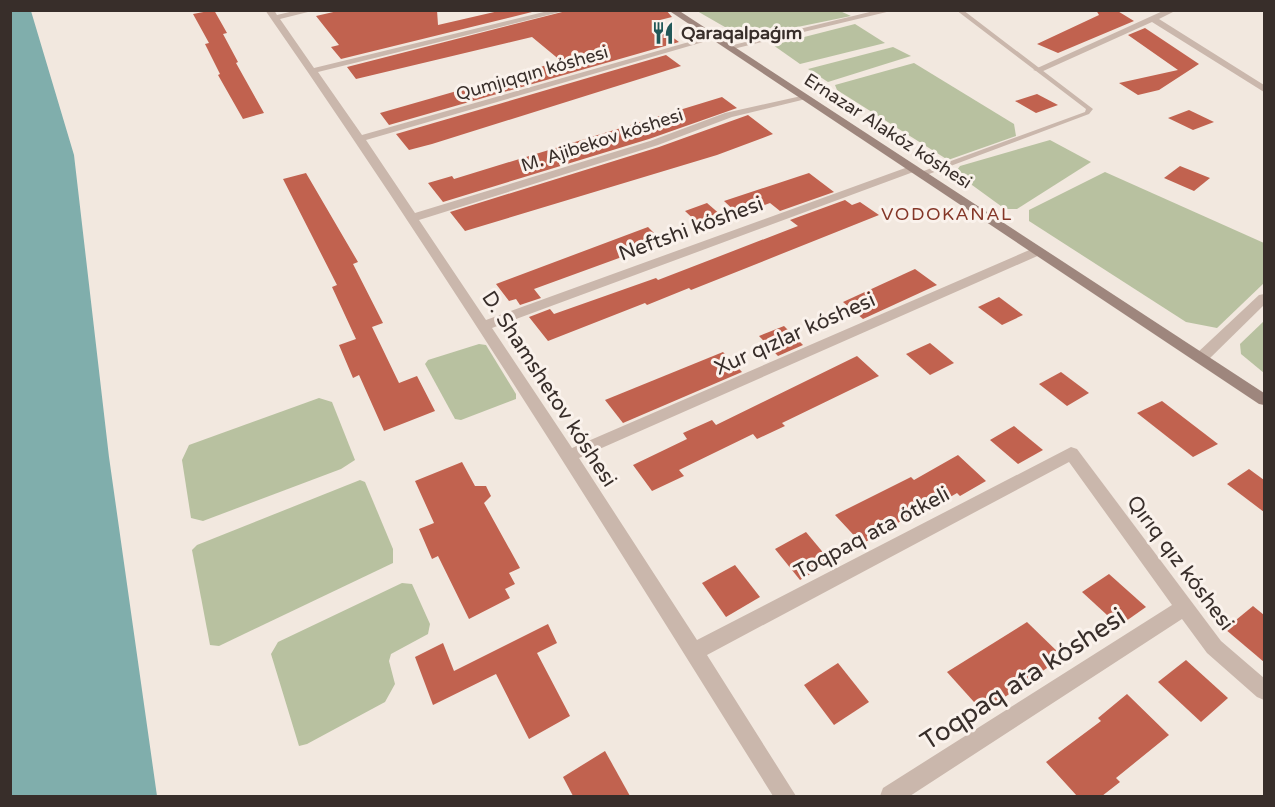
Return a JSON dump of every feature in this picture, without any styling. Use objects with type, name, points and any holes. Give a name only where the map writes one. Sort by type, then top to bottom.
[{"type":"main road","name":"Ernazar Alakóz kóshesi","points":[[672,10],[1264,400]]},
{"type":"street","points":[[271,14],[312,10]]},
{"type":"street","points":[[312,71],[564,10]]},
{"type":"street","points":[[729,47],[891,10]]},
{"type":"street","points":[[1038,70],[1173,10]]},
{"type":"street","name":"D. Shamshetov kóshesi","points":[[271,14],[360,139],[569,456],[785,796]]},
{"type":"street","points":[[1154,20],[1264,89]]},
{"type":"street","name":"Qumjıqqın kóshesi","points":[[360,139],[713,38]]},
{"type":"street","name":"M. Ajibekov kóshesi","points":[[412,218],[654,143],[729,114],[803,97]]},
{"type":"street","name":"Neftshi kóshesi","points":[[483,326],[917,172]]},
{"type":"street","name":"Xur qızlar kóshesi","points":[[569,456],[1038,251]]},
{"type":"street","points":[[1201,358],[1264,298]]},
{"type":"street","name":"Qırıq qız kóshesi","points":[[1071,453],[1215,647],[1264,690]]},
{"type":"street","name":"Toqpaq ata ótkeli","points":[[694,652],[1071,453]]},
{"type":"street","name":"Toqpaq ata kóshesi","points":[[891,796],[1184,607]]},
{"type":"lane","points":[[917,172],[1088,114],[1090,109],[959,10]]},
{"type":"green space","points":[[697,11],[840,11],[851,16],[744,38]]},
{"type":"green space","points":[[855,24],[885,43],[800,64],[773,45]]},
{"type":"green space","points":[[893,47],[911,56],[828,82],[808,69]]},
{"type":"green space","points":[[914,63],[1014,124],[1016,136],[948,160],[837,90],[835,85]]},
{"type":"green space","points":[[1050,140],[1091,162],[1017,209],[1005,209],[961,177],[957,170],[960,166]]},
{"type":"green space","points":[[1105,172],[1264,243],[1264,283],[1217,328],[1186,322],[1029,221],[1029,210]]},
{"type":"green space","points":[[1264,321],[1264,373],[1241,354],[1240,344]]},
{"type":"green space","points":[[479,344],[486,345],[516,394],[516,399],[461,420],[455,419],[425,364],[428,360]]},
{"type":"green space","points":[[319,398],[332,402],[355,460],[341,469],[203,521],[191,518],[182,460],[189,445]]},
{"type":"green space","points":[[360,480],[365,482],[393,549],[393,563],[219,646],[210,645],[192,550],[197,545]]},
{"type":"green space","points":[[402,583],[412,584],[430,624],[428,634],[391,654],[389,661],[395,684],[385,702],[307,744],[299,746],[271,654],[278,642]]},
{"type":"water","points":[[10,11],[31,11],[74,155],[109,457],[157,796],[11,796]]},
{"type":"building","points":[[214,10],[227,33],[223,34],[238,62],[236,63],[264,113],[243,119],[218,75],[220,74],[205,44],[209,43],[193,14]]},
{"type":"building","points":[[342,10],[437,10],[438,25],[503,10],[540,10],[341,59],[331,47],[339,45],[316,16]]},
{"type":"building","points":[[570,10],[666,10],[672,17],[652,22],[679,42],[389,125],[380,113],[561,61],[532,37],[356,79],[347,67]]},
{"type":"building","points":[[1096,10],[1116,10],[1134,21],[1058,53],[1037,44],[1099,15]]},
{"type":"building","points":[[1145,28],[1199,64],[1159,90],[1138,95],[1119,83],[1178,70],[1128,35]]},
{"type":"building","points":[[666,55],[681,66],[432,144],[409,150],[396,134]]},
{"type":"building","points":[[1037,94],[1058,105],[1036,113],[1015,101]]},
{"type":"building","points":[[722,97],[737,108],[649,139],[443,202],[428,183],[452,176],[454,179]]},
{"type":"building","points":[[1189,110],[1214,122],[1193,130],[1168,118]]},
{"type":"building","points":[[748,115],[773,134],[717,155],[465,231],[450,212],[659,147]]},
{"type":"building","points":[[1180,166],[1210,178],[1194,191],[1164,178]]},
{"type":"building","points":[[306,173],[358,262],[353,264],[383,323],[372,327],[399,383],[417,376],[435,411],[384,431],[359,375],[353,378],[339,345],[356,339],[332,287],[337,285],[283,179]]},
{"type":"building","points":[[809,173],[834,192],[780,211],[770,203],[739,215],[724,201]]},
{"type":"building","points":[[845,200],[852,205],[860,202],[879,215],[691,290],[689,288],[647,305],[645,303],[548,341],[529,317],[550,309],[554,314],[656,278],[658,280],[798,226],[790,220]]},
{"type":"building","points":[[707,203],[722,216],[700,225],[685,211]]},
{"type":"building","points":[[648,227],[663,242],[534,289],[541,298],[520,305],[516,299],[509,301],[496,284]]},
{"type":"building","points":[[915,269],[937,285],[863,319],[843,302]]},
{"type":"building","points":[[999,297],[1023,315],[1002,325],[978,307]]},
{"type":"building","points":[[784,326],[803,345],[778,356],[759,336]]},
{"type":"building","points":[[930,343],[954,363],[930,375],[906,354]]},
{"type":"building","points":[[723,352],[742,372],[623,423],[605,400]]},
{"type":"building","points":[[857,356],[879,376],[782,423],[785,426],[757,439],[753,434],[679,470],[684,476],[652,491],[633,465],[687,439],[683,433],[712,420],[716,425]]},
{"type":"building","points":[[1061,372],[1089,393],[1067,406],[1039,384]]},
{"type":"building","points":[[1162,401],[1218,444],[1193,457],[1137,413]]},
{"type":"building","points":[[1014,426],[1043,450],[1018,464],[990,440]]},
{"type":"building","points":[[958,455],[986,481],[960,496],[957,493],[911,520],[908,517],[862,544],[835,515],[911,477],[914,480]]},
{"type":"building","points":[[462,462],[475,486],[486,486],[491,496],[484,503],[520,568],[509,573],[515,584],[505,589],[510,598],[469,619],[438,556],[432,559],[419,529],[434,523],[415,481]]},
{"type":"building","points":[[1249,469],[1264,480],[1264,512],[1227,484]]},
{"type":"building","points":[[806,532],[831,562],[800,580],[775,549]]},
{"type":"building","points":[[735,565],[760,597],[726,617],[702,583]]},
{"type":"building","points":[[1109,574],[1146,607],[1119,626],[1082,592]]},
{"type":"building","points":[[1253,606],[1264,615],[1264,662],[1225,629]]},
{"type":"building","points":[[1027,622],[1063,657],[983,712],[947,672]]},
{"type":"building","points":[[548,624],[557,643],[537,653],[570,716],[529,739],[496,674],[433,705],[415,657],[443,643],[454,671]]},
{"type":"building","points":[[1186,660],[1228,698],[1201,722],[1158,682]]},
{"type":"building","points":[[838,663],[869,702],[834,725],[804,685]]},
{"type":"building","points":[[1127,694],[1169,735],[1116,778],[1120,782],[1102,796],[1077,796],[1046,762],[1101,721],[1098,718]]},
{"type":"building","points":[[605,751],[630,796],[573,796],[563,777]]},
{"type":"place","name":"Qaraqalpaǵım","points":[[663,33]]},
{"type":"district","name":"VODOKANAL","points":[[947,214]]}]
